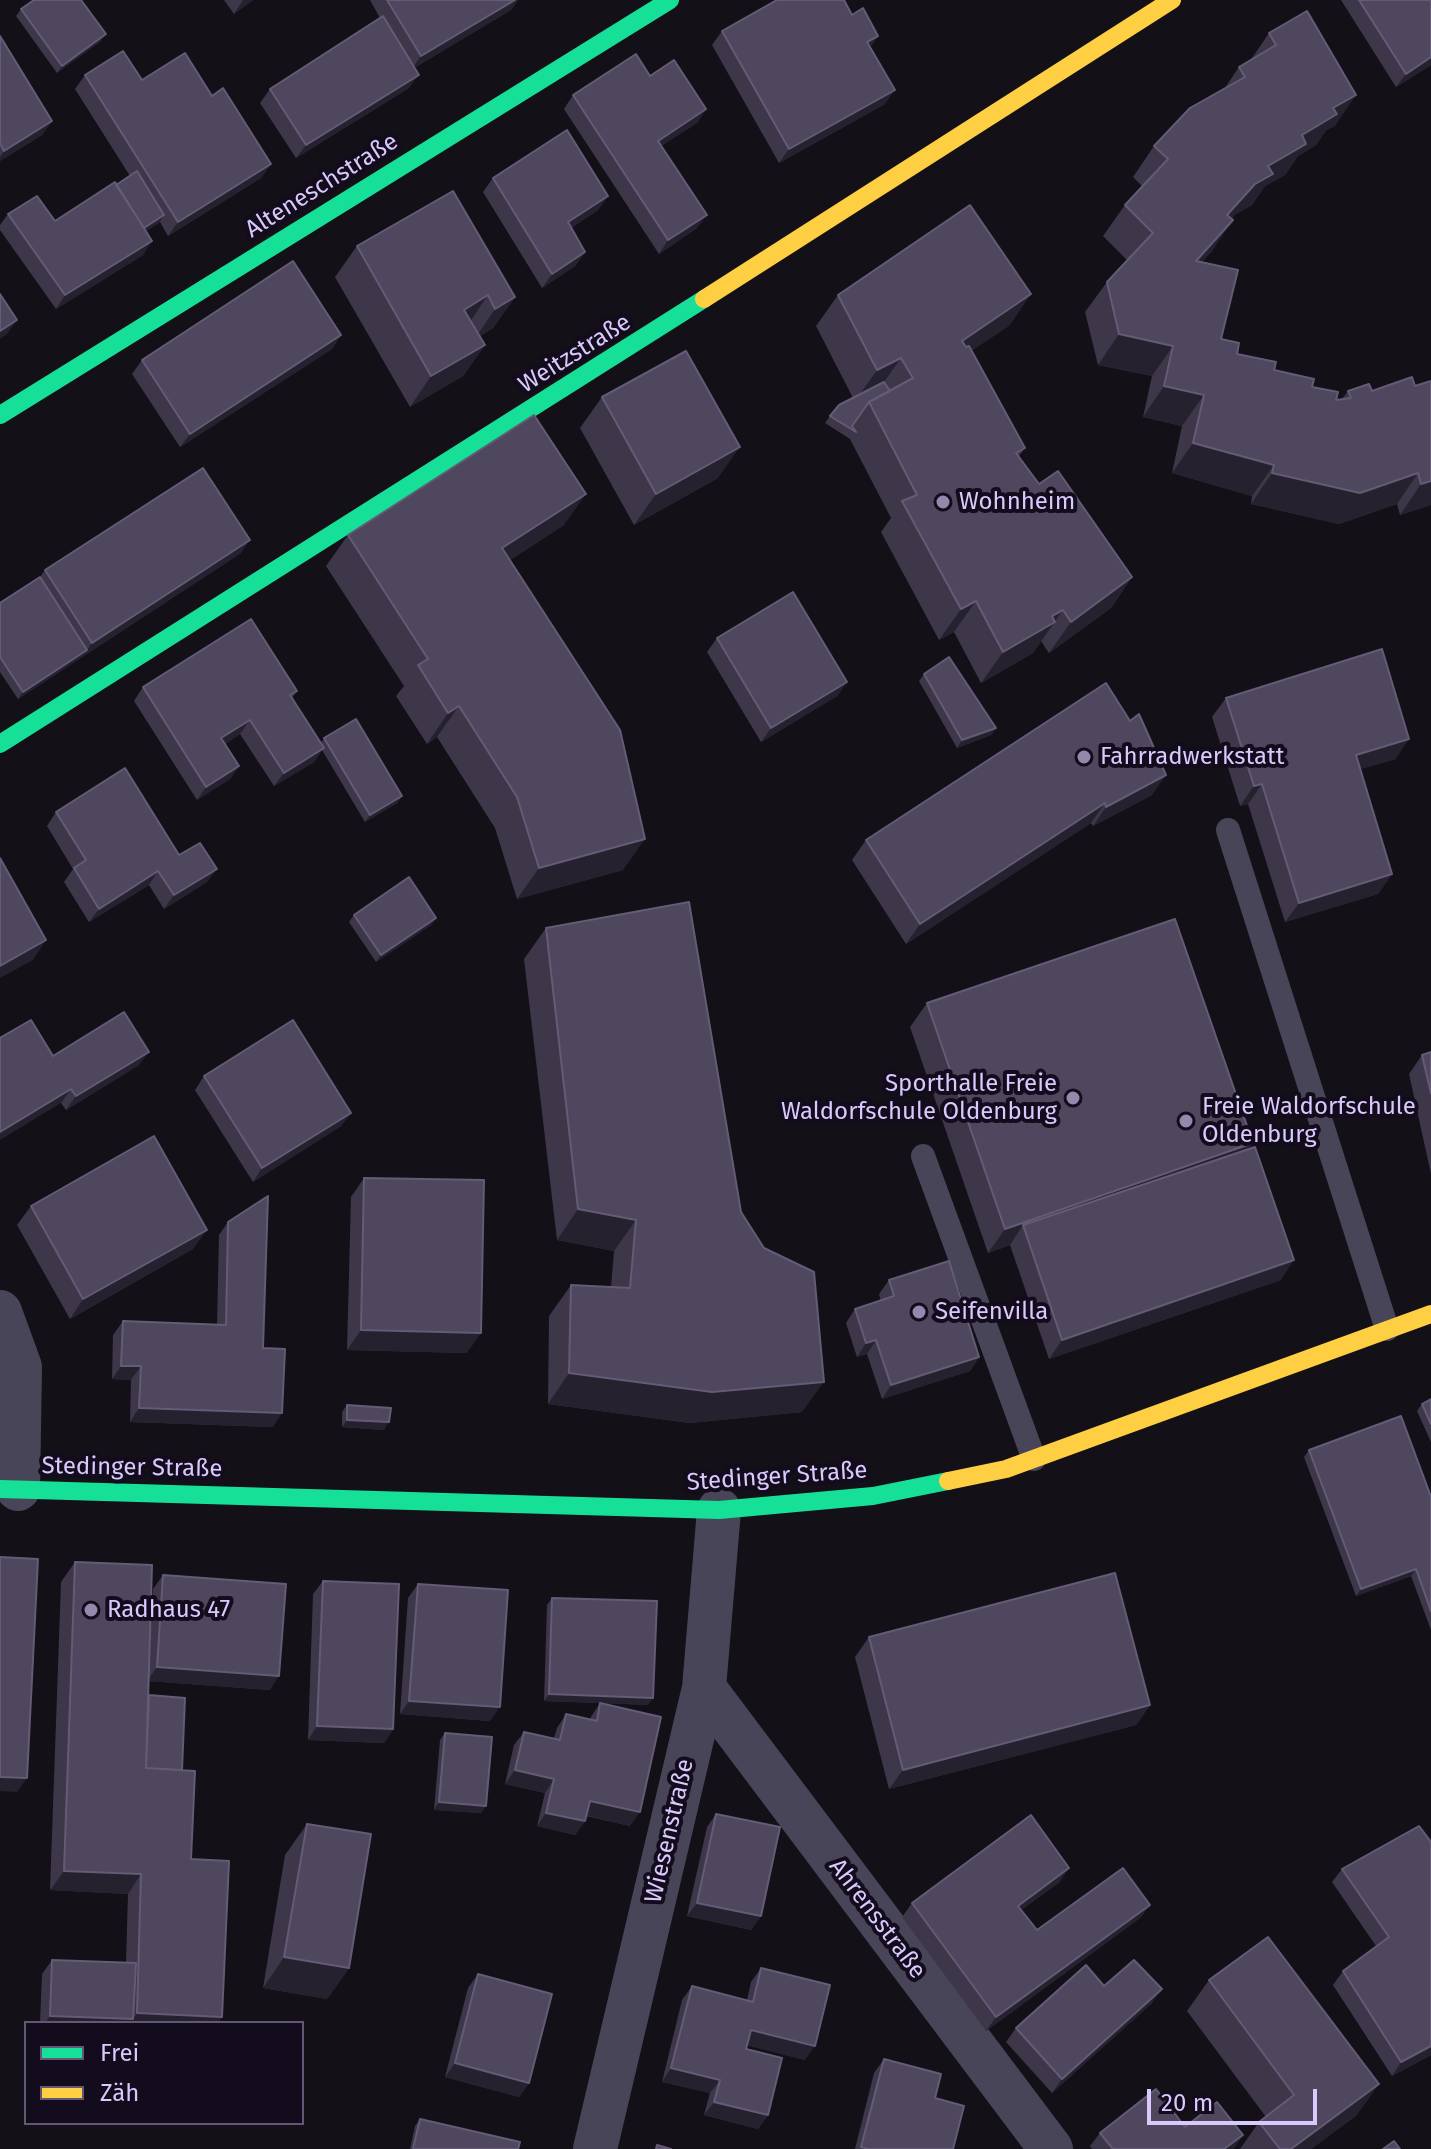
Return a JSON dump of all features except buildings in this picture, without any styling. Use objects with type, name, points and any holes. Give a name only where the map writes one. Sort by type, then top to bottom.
[{"type":"street","name":"Alteneschstraße","points":[[0,415],[670,0]]},
{"type":"street","name":"Weitzstraße","points":[[0,744],[962,137],[1172,0]]},
{"type":"street","points":[[0,1312],[20,1367],[9,1489]]},
{"type":"street","name":"Stedinger Straße","points":[[9,1489],[719,1510],[873,1496],[1006,1469],[1431,1314]]},
{"type":"street","name":"Wiesenstraße","points":[[595,2149],[704,1688],[719,1510]]},
{"type":"street","name":"Ahrensstraße","points":[[704,1688],[1051,2149]]},
{"type":"lane","points":[[1228,830],[1387,1329]]},
{"type":"lane","points":[[923,1156],[1034,1459]]},
{"type":"traffic: fast","points":[[0,415],[670,0]]},
{"type":"traffic: fast","points":[[0,744],[704,299]]},
{"type":"traffic: fast","points":[[0,1489],[719,1510],[873,1496],[948,1481]]},
{"type":"traffic: slow","points":[[704,299],[1172,0]]},
{"type":"traffic: slow","points":[[948,1481],[1006,1469],[1431,1314]]},
{"type":"place","name":"Wohnheim","points":[[943,502]]},
{"type":"place","name":"Fahrradwerkstatt","points":[[1084,757]]},
{"type":"place","name":"Sporthalle Freie Waldorfschule Oldenburg","points":[[1073,1098]]},
{"type":"place","name":"Freie Waldorfschule Oldenburg","points":[[1186,1121]]},
{"type":"place","name":"Seifenvilla","points":[[919,1312]]},
{"type":"place","name":"Radhaus 47","points":[[91,1610]]}]
